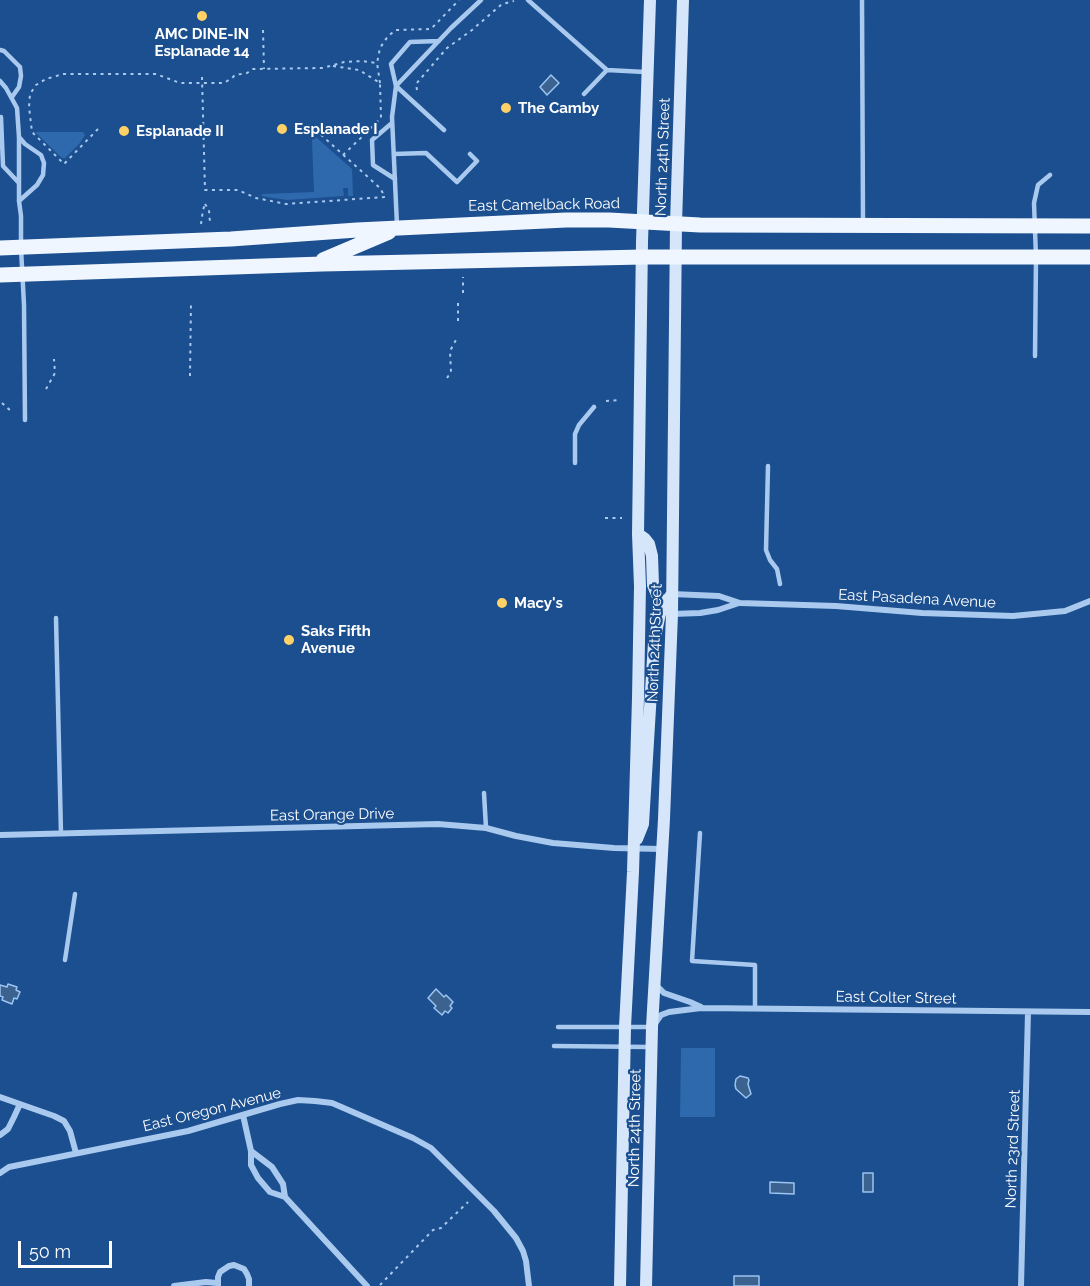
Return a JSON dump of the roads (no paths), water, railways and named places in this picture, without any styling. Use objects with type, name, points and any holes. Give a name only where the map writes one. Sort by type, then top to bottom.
[{"type":"main road","name":"North 24th Street","points":[[620,1286],[625,1046],[634,849],[640,586],[638,534],[643,222],[650,0]]},
{"type":"main road","name":"North 24th Street","points":[[672,594],[675,257],[683,0]]},
{"type":"main road","name":"East Camelback Road","points":[[0,248],[231,239],[286,234],[566,220],[676,224],[1090,226]]},
{"type":"main road","points":[[314,264],[397,228]]},
{"type":"main road","points":[[0,275],[314,264],[643,257],[1090,257]]},
{"type":"main road","points":[[638,534],[645,539],[651,550],[653,585],[658,597],[668,610]]},
{"type":"main road","points":[[634,849],[643,824],[654,642],[657,622],[668,610],[672,594]]},
{"type":"main road","name":"North 24th Street","points":[[646,1286],[651,1047],[662,849],[668,610]]},
{"type":"street","name":"East Pasadena Avenue","points":[[672,594],[719,596],[740,603],[1013,616],[1065,611],[1090,601]]},
{"type":"street","name":"East Pasadena Avenue","points":[[668,610],[709,612],[740,603]]},
{"type":"street","name":"East Orange Drive","points":[[0,835],[438,824],[486,828],[553,843],[662,849]]},
{"type":"street","name":"East Colter Street","points":[[655,983],[664,993],[701,1008]]},
{"type":"street","name":"East Colter Street","points":[[652,1028],[661,1016],[669,1012],[701,1008],[1090,1012]]},
{"type":"street","name":"North 23rd Street","points":[[1021,1286],[1028,1012]]},
{"type":"street","points":[[0,1097],[64,1121],[70,1131],[76,1153]]},
{"type":"street","name":"East Oregon Avenue","points":[[0,1173],[9,1167],[188,1131],[280,1104],[298,1101],[332,1103],[431,1148],[478,1195],[516,1238],[526,1261],[529,1286]]},
{"type":"street","points":[[0,1135],[8,1129],[20,1104]]},
{"type":"street","points":[[243,1115],[251,1151],[251,1165],[258,1178],[270,1192],[285,1197],[366,1286]]},
{"type":"street","points":[[251,1151],[272,1167],[283,1184],[285,1197]]},
{"type":"street","points":[[174,1286],[206,1282],[218,1284],[220,1272],[234,1265],[244,1269],[248,1274],[249,1286]]},
{"type":"lane","points":[[396,86],[481,0]]},
{"type":"lane","points":[[528,0],[607,70],[647,72]]},
{"type":"lane","points":[[862,0],[863,226]]},
{"type":"lane","points":[[397,228],[393,123],[396,86],[390,64],[410,42],[439,41]]},
{"type":"lane","points":[[0,50],[4,51],[20,67],[19,87],[12,97]]},
{"type":"lane","points":[[584,94],[607,70]]},
{"type":"lane","points":[[0,81],[6,87],[17,108],[25,420]]},
{"type":"lane","points":[[396,86],[444,130]]},
{"type":"lane","points":[[1,117],[3,166],[19,183]]},
{"type":"lane","points":[[393,123],[372,140],[373,165],[395,179]]},
{"type":"lane","points":[[19,137],[41,155],[44,163],[37,185],[19,201]]},
{"type":"lane","points":[[394,154],[426,153],[457,182],[477,161],[470,154]]},
{"type":"lane","points":[[1035,356],[1034,203],[1038,184],[1050,175]]},
{"type":"lane","points":[[575,463],[575,434],[579,425],[594,407]]},
{"type":"lane","points":[[768,466],[766,550],[777,569],[780,584]]},
{"type":"lane","points":[[56,618],[62,834]]},
{"type":"lane","points":[[484,793],[486,828]]},
{"type":"lane","points":[[700,833],[692,961],[755,965],[755,1008]]},
{"type":"lane","points":[[65,960],[75,894]]},
{"type":"lane","points":[[558,1027],[652,1028]]},
{"type":"lane","points":[[554,1046],[651,1047]]},
{"type":"place","name":"AMC DINE-IN Esplanade 14","points":[[202,16]]},
{"type":"place","name":"The Camby","points":[[506,108]]},
{"type":"place","name":"Esplanade I","points":[[282,129]]},
{"type":"place","name":"Esplanade II","points":[[124,131]]},
{"type":"place","name":"Macy's","points":[[502,603]]},
{"type":"place","name":"Saks Fifth Avenue","points":[[289,640]]}]
